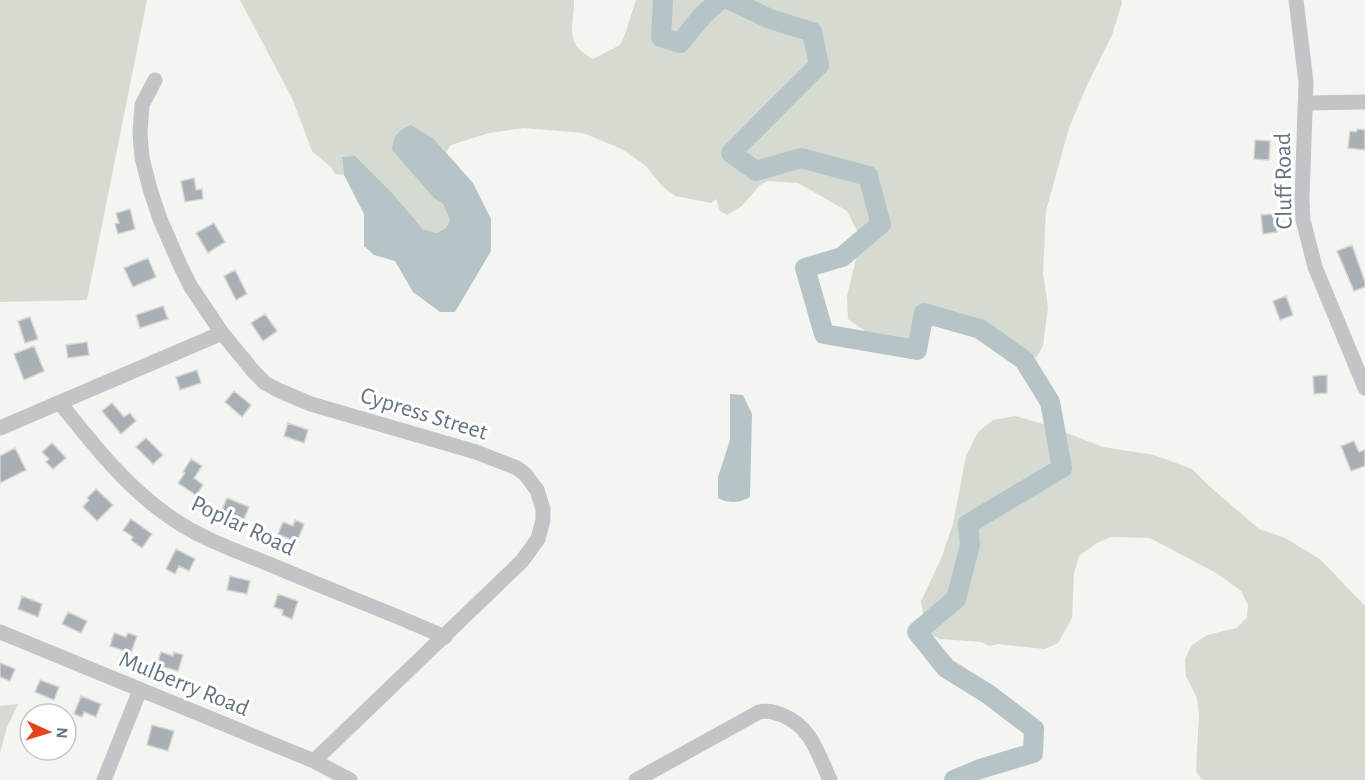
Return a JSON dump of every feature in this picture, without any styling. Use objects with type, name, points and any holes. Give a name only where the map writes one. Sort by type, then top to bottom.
[{"type":"street","name":"Cluff Road","points":[[1296,0],[1305,62],[1307,103],[1302,200],[1307,241],[1315,267],[1365,388]]},
{"type":"street","name":"Cypress Street","points":[[155,80],[142,105],[140,134],[142,158],[160,219],[191,287],[222,333],[254,372],[280,391],[312,404],[497,459],[517,468],[537,490],[543,510],[542,529],[538,539],[516,568],[314,761]]},
{"type":"street","points":[[1307,103],[1365,102]]},
{"type":"street","points":[[0,428],[222,333]]},
{"type":"street","name":"Poplar Road","points":[[60,403],[94,446],[129,483],[188,530],[445,637]]},
{"type":"street","name":"Mulberry Road","points":[[0,632],[314,761],[351,780]]},
{"type":"street","points":[[104,780],[140,690]]},
{"type":"street","points":[[642,778],[759,712],[768,710],[794,720],[804,728],[830,780]]},
{"type":"shaded area","points":[[0,0],[147,0],[87,300],[0,302]]},
{"type":"shaded area","points":[[240,0],[574,0],[572,34],[574,41],[577,47],[593,59],[620,45],[636,0],[1121,0],[1122,3],[1112,35],[1069,128],[1046,211],[1043,273],[1048,307],[1043,346],[1036,358],[1025,355],[998,330],[983,321],[947,317],[936,322],[908,351],[893,351],[848,319],[847,296],[861,239],[847,211],[798,183],[768,181],[760,185],[742,206],[727,215],[720,211],[716,199],[711,203],[675,196],[662,186],[646,166],[622,149],[583,133],[524,128],[489,133],[451,145],[446,152],[434,139],[434,198],[443,204],[450,220],[446,228],[436,233],[423,229],[395,196],[342,158],[344,175],[335,174],[331,167],[312,151],[292,98]]},
{"type":"shaded area","points":[[411,125],[434,139],[473,183],[491,219],[491,251],[455,312],[440,312],[413,292],[395,261],[374,255],[364,246],[364,214],[344,175],[342,157],[355,156],[395,196],[423,229],[436,233],[446,228],[450,220],[443,204],[434,198],[392,150],[397,134]]},
{"type":"shaded area","points":[[730,394],[743,395],[752,414],[750,497],[734,502],[718,498],[718,477],[730,440]]},
{"type":"shaded area","points":[[1015,416],[1046,425],[1103,447],[1154,455],[1192,469],[1259,529],[1285,538],[1320,559],[1365,606],[1365,780],[1202,780],[1196,771],[1199,714],[1197,698],[1186,676],[1185,659],[1192,645],[1207,635],[1237,628],[1247,617],[1248,605],[1241,591],[1218,574],[1150,538],[1111,537],[1097,543],[1079,556],[1074,573],[1072,618],[1058,643],[1045,649],[998,644],[989,646],[982,642],[940,639],[926,632],[921,601],[941,559],[953,524],[966,456],[978,432],[993,420]]},
{"type":"shaded area","points":[[18,704],[7,727],[0,753],[0,706]]},
{"type":"building","points":[[1357,129],[1365,130],[1365,150],[1348,148],[1350,131],[1356,132]]},
{"type":"building","points":[[1255,140],[1270,141],[1269,160],[1254,159]]},
{"type":"building","points":[[194,178],[196,190],[202,189],[203,199],[185,202],[181,181]]},
{"type":"building","points":[[130,209],[135,229],[118,234],[115,224],[119,223],[116,213]]},
{"type":"building","points":[[1275,214],[1277,232],[1263,234],[1261,215]]},
{"type":"building","points":[[214,223],[225,242],[208,253],[196,233]]},
{"type":"building","points":[[1352,245],[1365,282],[1365,287],[1354,291],[1337,251]]},
{"type":"building","points":[[148,258],[156,277],[133,287],[124,268]]},
{"type":"building","points":[[235,270],[247,294],[236,300],[224,276]]},
{"type":"building","points":[[1286,296],[1293,315],[1280,320],[1273,301]]},
{"type":"building","points":[[163,306],[168,319],[140,328],[136,315]]},
{"type":"building","points":[[265,314],[277,331],[263,341],[251,323]]},
{"type":"building","points":[[30,317],[38,339],[25,343],[18,321]]},
{"type":"building","points":[[87,342],[89,355],[68,358],[66,345]]},
{"type":"building","points":[[34,346],[44,371],[24,380],[14,354]]},
{"type":"building","points":[[197,370],[201,383],[180,390],[176,377]]},
{"type":"building","points":[[1327,375],[1327,393],[1314,394],[1313,376]]},
{"type":"building","points":[[234,391],[251,405],[242,417],[225,402]]},
{"type":"building","points":[[112,403],[124,417],[130,413],[136,421],[121,434],[102,411]]},
{"type":"building","points":[[288,423],[308,430],[304,443],[284,436]]},
{"type":"building","points":[[146,438],[163,455],[153,464],[136,447]]},
{"type":"building","points":[[1354,441],[1359,452],[1365,450],[1365,466],[1351,471],[1341,446]]},
{"type":"building","points":[[52,443],[66,458],[53,469],[46,462],[49,459],[42,452]]},
{"type":"building","points":[[15,448],[26,470],[0,483],[0,456]]},
{"type":"building","points":[[191,459],[202,466],[194,478],[203,485],[196,495],[178,483]]},
{"type":"building","points":[[96,489],[113,505],[97,521],[83,507],[89,500],[87,498]]},
{"type":"building","points":[[227,498],[249,507],[244,519],[222,510]]},
{"type":"building","points":[[131,519],[152,534],[142,548],[123,530]]},
{"type":"building","points":[[295,520],[304,524],[297,542],[278,534],[283,522],[293,526]]},
{"type":"building","points":[[176,549],[195,559],[189,571],[179,566],[175,574],[166,569]]},
{"type":"building","points":[[230,576],[250,581],[247,594],[227,590]]},
{"type":"building","points":[[278,594],[298,601],[292,619],[282,615],[283,610],[274,607]]},
{"type":"building","points":[[22,596],[42,604],[38,617],[18,609]]},
{"type":"building","points":[[68,612],[87,621],[81,633],[62,624]]},
{"type":"building","points":[[114,633],[126,637],[128,633],[137,636],[131,653],[110,646]]},
{"type":"building","points":[[161,652],[173,656],[174,652],[183,655],[178,671],[157,665]]},
{"type":"building","points":[[0,663],[15,669],[10,681],[0,677]]},
{"type":"building","points":[[40,680],[59,687],[54,700],[35,692]]},
{"type":"building","points":[[81,696],[101,704],[96,717],[84,712],[82,717],[78,716]]},
{"type":"building","points":[[152,725],[174,731],[168,751],[147,745]]},
{"type":"waterway","points":[[663,0],[661,37],[680,43],[704,14],[720,0]]},
{"type":"waterway","points":[[730,0],[770,19],[812,32],[819,65],[731,153],[756,171],[801,158],[868,176],[881,224],[842,257],[805,268],[824,334],[917,350],[924,313],[980,329],[1024,360],[1050,402],[1062,468],[968,524],[970,545],[956,599],[917,632],[946,668],[988,694],[1034,729],[1033,753],[980,769],[954,780]]}]
